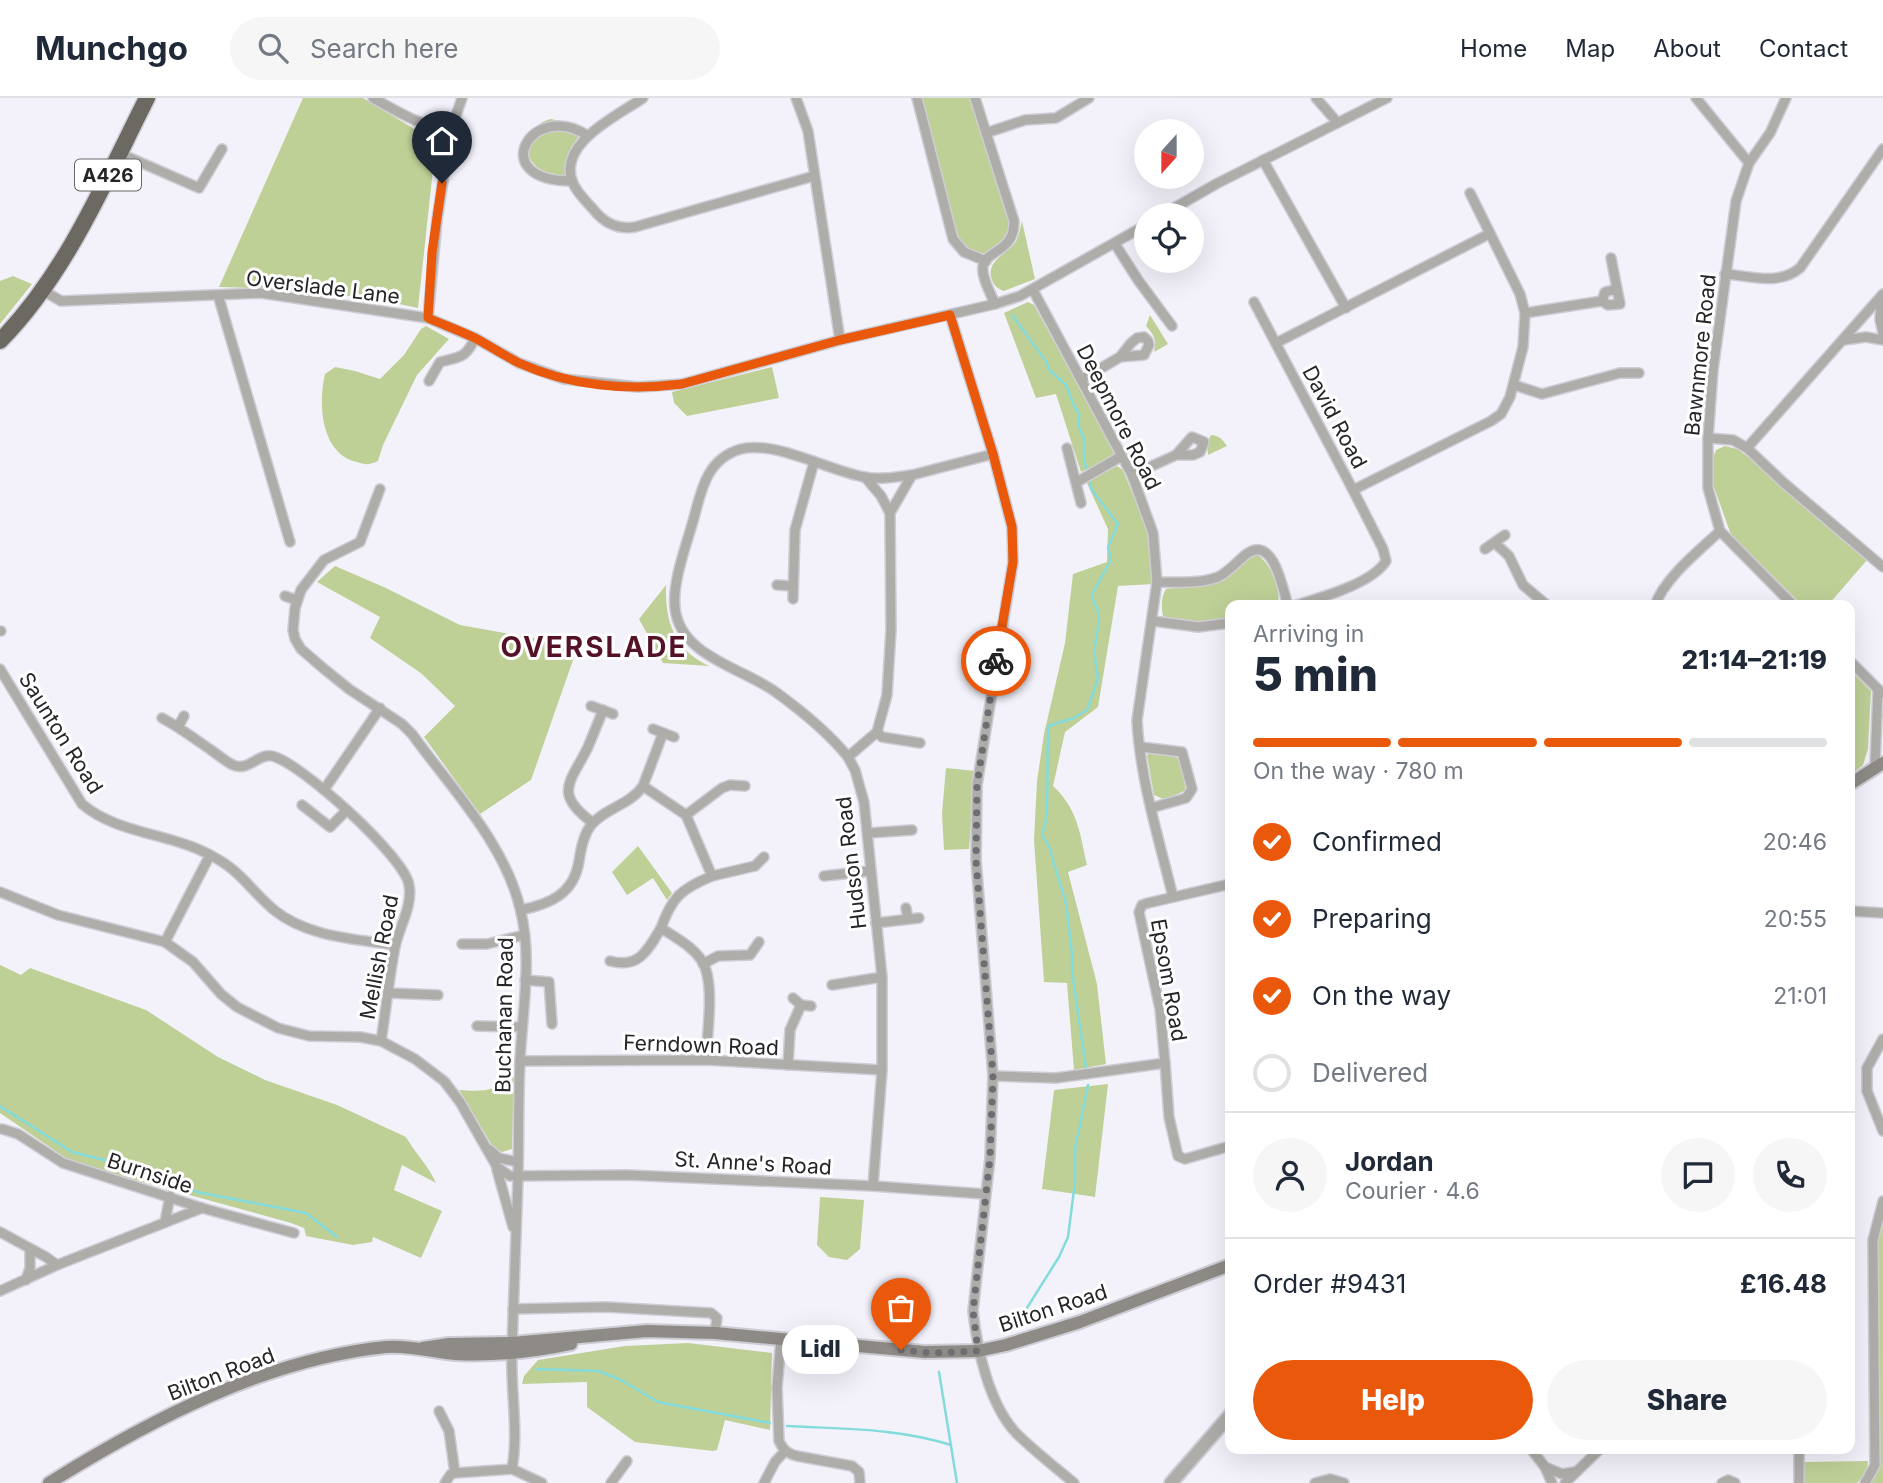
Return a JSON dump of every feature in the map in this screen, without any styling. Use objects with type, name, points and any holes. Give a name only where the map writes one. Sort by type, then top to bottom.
[{"type":"highway","name":"A426","points":[[0,341],[31,308],[85,220],[147,98]]},
{"type":"main road","points":[[1855,781],[1879,765]]},
{"type":"main road","name":"Bilton Road","points":[[49,1483],[89,1457],[155,1421],[247,1382],[297,1365],[349,1353],[389,1347],[423,1348],[453,1354],[647,1331],[715,1333],[925,1352],[978,1351],[1080,1322],[1225,1267]]},
{"type":"main road","name":"Bilton Road","points":[[423,1348],[449,1343],[512,1348]]},
{"type":"street","points":[[373,98],[406,117],[436,128],[451,130]]},
{"type":"street","points":[[428,318],[432,252],[451,130],[463,98]]},
{"type":"street","points":[[643,98],[588,136],[572,155],[572,181],[603,220],[616,227],[629,228],[814,176]]},
{"type":"street","points":[[796,98],[808,131],[840,340]]},
{"type":"street","points":[[917,98],[953,239],[964,252],[986,261]]},
{"type":"street","points":[[975,98],[1014,221],[1014,230],[1004,247],[986,261],[983,274],[995,304]]},
{"type":"street","points":[[986,133],[1025,120],[1056,118],[1088,98]]},
{"type":"street","points":[[1316,98],[1337,122]]},
{"type":"street","points":[[1183,203],[1387,98]]},
{"type":"street","points":[[1696,98],[1749,163]]},
{"type":"street","name":"Bawnmore Road","points":[[1786,98],[1770,133],[1749,163],[1736,201],[1725,274],[1708,438],[1708,488],[1720,531],[1788,600]]},
{"type":"street","points":[[560,116],[576,123],[588,136]]},
{"type":"street","points":[[548,117],[537,121],[529,130],[523,146],[525,159],[533,170],[541,175],[572,181]]},
{"type":"street","points":[[119,153],[199,188],[222,149]]},
{"type":"street","points":[[1725,274],[1766,280],[1789,277],[1800,268],[1883,149]]},
{"type":"street","points":[[1263,160],[1346,308]]},
{"type":"street","points":[[1353,490],[1501,414],[1514,385],[1523,347],[1525,313],[1520,295],[1470,193]]},
{"type":"street","name":"Overslade Lane","points":[[42,290],[61,301],[261,293],[428,318],[475,338],[519,363],[564,379],[638,387],[682,384],[840,340],[995,304],[1033,290],[1134,232]]},
{"type":"street","points":[[1276,342],[1489,234]]},
{"type":"street","points":[[1115,244],[1172,326]]},
{"type":"street","points":[[1525,313],[1602,301],[1608,305],[1620,304],[1611,258]]},
{"type":"street","points":[[1602,301],[1605,292],[1617,289]]},
{"type":"street","name":"Deepmore Road","points":[[1033,290],[1132,475],[1153,533],[1157,582],[1137,720],[1151,808],[1173,897]]},
{"type":"street","points":[[218,295],[290,542]]},
{"type":"street","points":[[1747,448],[1882,296]]},
{"type":"street","points":[[1882,296],[1880,320],[1883,333]]},
{"type":"street","name":"David Road","points":[[1254,302],[1353,490],[1383,549],[1386,561],[1382,568],[1344,590],[1313,600]]},
{"type":"street","points":[[950,315],[993,454],[1012,527],[1013,562],[977,785],[976,860],[993,1076],[993,1124],[973,1311],[978,1351],[1003,1414],[1016,1432],[1074,1483]]},
{"type":"street","points":[[1844,340],[1866,337],[1883,340]]},
{"type":"street","points":[[429,381],[440,362],[461,357],[469,350],[475,338]]},
{"type":"street","points":[[1081,380],[1120,357]]},
{"type":"street","points":[[1514,385],[1542,394],[1620,373],[1639,373]]},
{"type":"street","points":[[1708,438],[1733,440],[1747,448],[1883,568]]},
{"type":"street","points":[[865,477],[881,496],[890,513],[891,630],[887,695],[877,732],[848,757],[824,730],[777,692],[702,651],[680,625],[675,609],[676,590],[702,486],[711,469],[732,453],[752,447],[765,448],[865,477],[887,478],[912,475],[993,454]]},
{"type":"street","points":[[1067,448],[1081,503]]},
{"type":"street","points":[[1132,475],[1176,454]]},
{"type":"street","points":[[1077,482],[1120,457]]},
{"type":"street","points":[[793,598],[795,530],[814,462]]},
{"type":"street","points":[[890,513],[912,475]]},
{"type":"street","points":[[285,596],[296,600],[324,560],[360,542],[380,489]]},
{"type":"street","points":[[1659,600],[1690,558],[1720,531]]},
{"type":"street","points":[[1485,549],[1505,535]]},
{"type":"street","points":[[1495,543],[1509,556],[1523,585],[1541,600]]},
{"type":"street","points":[[1157,582],[1215,578],[1252,551],[1260,550],[1270,555],[1286,600]]},
{"type":"street","points":[[777,585],[792,586]]},
{"type":"street","name":"Buchanan Road","points":[[296,600],[293,630],[301,649],[349,689],[380,708],[412,734],[475,819],[509,875],[521,910],[526,980],[520,1061],[512,1348],[515,1452],[512,1469]]},
{"type":"street","points":[[1153,621],[1198,627],[1225,624]]},
{"type":"street","points":[[1855,666],[1880,692],[1879,765]]},
{"type":"street","name":"Saunton Road","points":[[0,669],[82,804],[96,816],[191,846],[210,855],[236,870],[274,910],[306,928],[396,945]]},
{"type":"street","points":[[591,706],[613,714]]},
{"type":"street","points":[[324,790],[380,708]]},
{"type":"street","points":[[593,823],[572,803],[569,785],[573,769],[589,744],[603,710]]},
{"type":"street","points":[[178,727],[184,716]]},
{"type":"street","name":"Mellish Road","points":[[162,718],[231,764],[247,766],[267,756],[274,756],[324,790],[347,810],[388,849],[408,878],[410,887],[407,910],[396,945],[381,1041]]},
{"type":"street","points":[[653,729],[674,737]]},
{"type":"street","points":[[877,732],[882,737],[920,743]]},
{"type":"street","points":[[521,910],[548,903],[564,893],[572,883],[584,839],[593,823],[632,798],[643,786],[663,733]]},
{"type":"street","points":[[1141,747],[1178,750],[1183,753],[1192,789],[1186,798],[1151,808]]},
{"type":"street","name":"Hudson Road","points":[[848,757],[859,782],[869,833],[870,870],[882,977],[882,1070],[873,1186]]},
{"type":"street","points":[[686,815],[735,781],[745,786]]},
{"type":"street","points":[[643,786],[686,815],[712,876]]},
{"type":"street","points":[[302,805],[330,827],[347,810]]},
{"type":"street","points":[[869,833],[912,830]]},
{"type":"street","points":[[165,942],[210,855]]},
{"type":"street","points":[[610,961],[621,969],[642,956],[661,929],[669,908],[679,894],[712,876],[755,866],[764,858]]},
{"type":"street","points":[[755,866],[762,876]]},
{"type":"street","points":[[824,876],[870,870]]},
{"type":"street","name":"Epsom Road","points":[[993,1076],[1056,1078],[1165,1063],[1160,1009],[1139,912],[1142,905],[1225,885]]},
{"type":"street","points":[[0,892],[58,915],[165,942],[193,962],[237,1007],[278,1028],[309,1036],[360,1037],[381,1041],[415,1059],[444,1081],[486,1146],[497,1167],[515,1236]]},
{"type":"street","points":[[906,908],[908,919]]},
{"type":"street","points":[[1855,911],[1883,913]]},
{"type":"street","points":[[876,923],[919,918]]},
{"type":"street","points":[[661,929],[680,940],[703,964],[709,993],[706,1059]]},
{"type":"street","points":[[462,944],[487,944],[524,934]]},
{"type":"street","points":[[703,964],[718,956],[756,956],[759,942]]},
{"type":"street","points":[[828,985],[882,977]]},
{"type":"street","points":[[526,980],[548,982],[552,1024]]},
{"type":"street","points":[[389,993],[438,995]]},
{"type":"street","points":[[788,1065],[790,1030],[801,1003]]},
{"type":"street","points":[[477,1026],[522,1027]]},
{"type":"street","points":[[1883,1039],[1867,1068],[1867,1091],[1883,1131]]},
{"type":"street","name":"Ferndown Road","points":[[520,1061],[706,1059],[882,1070]]},
{"type":"street","points":[[1165,1063],[1169,1117],[1178,1156],[1185,1159],[1225,1147]]},
{"type":"street","name":"Burnside","points":[[2,1129],[18,1134],[63,1163],[202,1208],[294,1233]]},
{"type":"street","points":[[486,1146],[499,1158],[518,1162]]},
{"type":"street","points":[[497,1167],[510,1176],[518,1177]]},
{"type":"street","name":"St. Anne's Road","points":[[518,1177],[626,1175],[985,1194]]},
{"type":"street","points":[[165,1222],[170,1196]]},
{"type":"street","points":[[1866,1483],[1875,1465],[1873,1240],[1883,1201]]},
{"type":"street","points":[[0,1291],[57,1265],[202,1208]]},
{"type":"street","points":[[0,1232],[57,1265]]},
{"type":"street","points":[[26,1280],[30,1268],[30,1250]]},
{"type":"street","points":[[513,1310],[606,1307],[711,1312],[717,1318],[715,1333]]},
{"type":"street","points":[[781,1339],[779,1441],[785,1451],[797,1457],[852,1466],[859,1472],[860,1483]]},
{"type":"street","points":[[439,1411],[449,1431],[455,1473]]},
{"type":"street","points":[[1171,1483],[1225,1421]]},
{"type":"street","points":[[764,1483],[775,1462],[785,1451]]},
{"type":"street","points":[[1535,1454],[1545,1467],[1552,1483]]},
{"type":"street","points":[[1565,1483],[1595,1454]]},
{"type":"street","points":[[1799,1483],[1800,1454]]},
{"type":"street","points":[[625,1483],[613,1480],[626,1461]]},
{"type":"street","points":[[1545,1467],[1562,1474],[1576,1472]]},
{"type":"street","points":[[445,1483],[450,1475],[455,1473],[512,1469],[542,1483]]},
{"type":"street","points":[[1315,1483],[1330,1479],[1344,1483]]},
{"type":"street","points":[[1722,1483],[1728,1480],[1735,1483]]},
{"type":"green space","points":[[303,98],[363,98],[436,142],[418,308],[319,293],[219,287]]},
{"type":"green space","points":[[921,98],[970,98],[1010,225],[1005,237],[993,251],[979,253],[971,250],[955,235]]},
{"type":"green space","points":[[551,119],[569,123],[581,134],[569,152],[567,174],[563,176],[540,169],[531,161],[528,153],[532,132],[537,126]]},
{"type":"green space","points":[[1022,221],[1035,279],[1004,291],[994,284],[991,268],[1015,243]]},
{"type":"green space","points":[[13,276],[32,284],[0,324],[0,281]]},
{"type":"green space","points":[[1028,302],[1034,305],[1114,451],[1113,457],[1081,472],[1056,394],[1036,398],[1004,313]]},
{"type":"green space","points":[[1150,315],[1168,344],[1154,352],[1154,338],[1146,326]]},
{"type":"green space","points":[[426,326],[449,339],[417,375],[378,461],[365,464],[345,457],[329,439],[325,426],[322,399],[325,374],[335,367],[380,379],[404,355],[421,329]]},
{"type":"green space","points":[[772,367],[779,398],[687,416],[674,403],[672,392]]},
{"type":"green space","points":[[1211,435],[1220,438],[1227,446],[1208,455],[1207,442]]},
{"type":"green space","points":[[1725,446],[1737,449],[1747,456],[1868,559],[1832,600],[1797,600],[1731,535],[1714,487],[1713,458],[1716,450]]},
{"type":"green space","points":[[1117,466],[1123,470],[1149,535],[1154,584],[1118,586],[1098,707],[1065,732],[1053,786],[1073,813],[1087,865],[1068,872],[1097,984],[1106,1064],[1074,1070],[1067,983],[1044,982],[1034,840],[1037,781],[1044,734],[1065,643],[1073,574],[1107,562],[1108,529],[1086,481]]},
{"type":"green space","points":[[1257,555],[1267,564],[1274,577],[1279,600],[1225,600],[1225,619],[1188,622],[1163,616],[1162,602],[1166,589],[1223,581],[1248,559]]},
{"type":"green space","points":[[335,566],[460,625],[578,646],[531,780],[480,814],[424,737],[455,706],[422,674],[370,638],[380,617],[317,582]]},
{"type":"green space","points":[[666,585],[667,611],[674,633],[687,651],[709,666],[663,663],[639,619]]},
{"type":"green space","points":[[1855,675],[1871,691],[1868,749],[1863,765],[1855,771]]},
{"type":"green space","points":[[1149,752],[1179,758],[1186,790],[1165,800],[1154,795],[1147,756]]},
{"type":"green space","points":[[946,768],[975,771],[969,849],[944,850],[942,813]]},
{"type":"green space","points":[[638,846],[672,893],[667,900],[653,878],[627,895],[612,872]]},
{"type":"green space","points":[[0,965],[21,975],[30,968],[146,1010],[218,1057],[265,1080],[337,1105],[406,1137],[436,1183],[402,1165],[394,1190],[442,1211],[421,1258],[373,1237],[372,1242],[353,1245],[306,1236],[304,1228],[291,1223],[73,1163],[0,1113]]},
{"type":"green space","points":[[514,1076],[512,1149],[502,1152],[493,1147],[459,1090],[488,1089]]},
{"type":"green space","points":[[1108,1084],[1095,1197],[1042,1189],[1054,1090]]},
{"type":"green space","points":[[820,1197],[864,1200],[860,1249],[847,1260],[829,1257],[817,1245]]},
{"type":"green space","points":[[1883,1215],[1883,1483],[1870,1483],[1880,1459],[1876,1243]]},
{"type":"green space","points":[[688,1343],[772,1353],[770,1430],[725,1420],[717,1450],[713,1451],[635,1442],[587,1407],[587,1382],[522,1384],[524,1376],[538,1360],[625,1346]]},
{"type":"green space","points":[[1868,1461],[1866,1474],[1857,1483],[1804,1483],[1803,1462]]},
{"type":"waterway","points":[[1012,315],[1046,361],[1050,371],[1066,385],[1079,413],[1086,468]]},
{"type":"waterway","points":[[1086,1068],[1072,971],[1066,904],[1049,846],[1042,835],[1047,816],[1048,726],[1074,718],[1087,710],[1098,679],[1094,651],[1099,622],[1098,611],[1092,598],[1111,560],[1108,547],[1118,524],[1092,490],[1090,483]]},
{"type":"waterway","points":[[1020,1319],[1059,1257],[1068,1237],[1075,1182],[1075,1149],[1088,1085]]},
{"type":"waterway","points":[[0,1106],[72,1152],[153,1172],[197,1192],[306,1213],[337,1237]]},
{"type":"waterway","points":[[536,1369],[599,1371],[623,1381],[658,1402],[770,1423]]},
{"type":"waterway","points":[[939,1372],[957,1483]]},
{"type":"waterway","points":[[787,1426],[890,1432],[951,1445]]},
{"type":"way so far","points":[[901,1350],[932,1353],[978,1351],[973,1311],[993,1124],[993,1076],[976,860],[977,785],[996,661]]},
{"type":"place","name":"Lidl","points":[[901,1350]]},
{"type":"district","name":"OVERSLADE","points":[[594,647]]},
{"type":"route","points":[[442,183],[432,252],[428,318],[475,338],[519,363],[564,379],[638,387],[682,384],[840,340],[950,315],[993,454],[1012,527],[1013,562],[996,661]]}]
